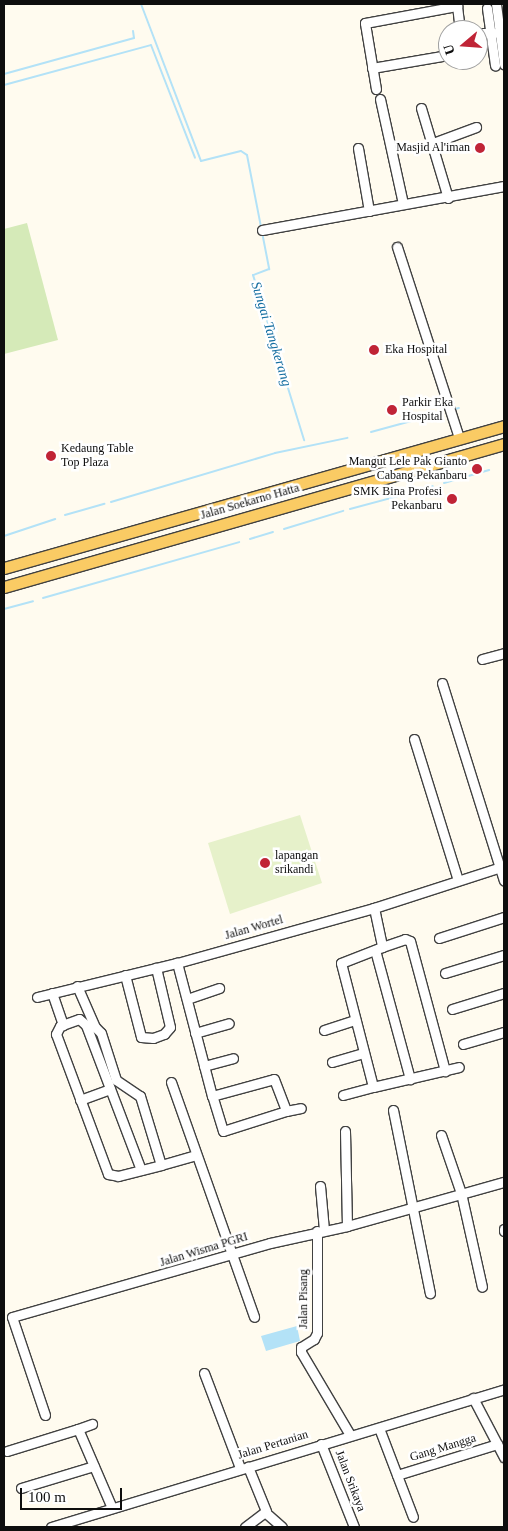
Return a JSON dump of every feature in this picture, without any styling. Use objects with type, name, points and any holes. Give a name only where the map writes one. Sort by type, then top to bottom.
[{"type":"main road","name":"Jalan Soekarno Hatta","points":[[4,568],[226,507],[504,426]]},
{"type":"main road","name":"Jalan Soekarno Hatta","points":[[4,587],[504,444]]},
{"type":"main road","points":[[226,507],[231,522]]},
{"type":"street","points":[[376,89],[365,22],[456,6],[458,20]]},
{"type":"street","points":[[488,25],[492,6]]},
{"type":"street","points":[[488,38],[502,63]]},
{"type":"street","points":[[372,68],[438,57]]},
{"type":"street","points":[[380,99],[403,204]]},
{"type":"street","points":[[421,108],[433,142],[448,198]]},
{"type":"street","points":[[433,142],[476,127]]},
{"type":"street","points":[[358,148],[369,211]]},
{"type":"street","points":[[262,230],[403,204],[448,198],[504,186]]},
{"type":"street","points":[[397,247],[459,438]]},
{"type":"street","points":[[482,659],[504,652]]},
{"type":"street","points":[[442,683],[504,881]]},
{"type":"street","points":[[414,739],[458,880]]},
{"type":"street","name":"Jalan Wortel","points":[[37,997],[176,963],[374,908],[501,867]]},
{"type":"street","points":[[374,908],[379,948],[410,1079]]},
{"type":"street","points":[[439,938],[504,918]]},
{"type":"street","points":[[373,1088],[341,961],[405,939],[410,941],[445,1071]]},
{"type":"street","points":[[445,973],[504,955]]},
{"type":"street","points":[[176,963],[223,1132],[286,1111],[301,1108]]},
{"type":"street","points":[[124,975],[141,1037],[153,1038],[164,1034],[170,1027],[156,968]]},
{"type":"street","points":[[77,986],[101,1033],[116,1080],[140,1096],[161,1165]]},
{"type":"street","points":[[186,1000],[219,988]]},
{"type":"street","points":[[52,993],[63,1025]]},
{"type":"street","points":[[452,1010],[504,993]]},
{"type":"street","points":[[141,1170],[83,1020],[63,1025],[56,1034],[108,1174],[118,1176],[161,1165],[196,1155]]},
{"type":"street","points":[[324,1030],[355,1020]]},
{"type":"street","points":[[195,1033],[230,1023]]},
{"type":"street","points":[[463,1044],[504,1032]]},
{"type":"street","points":[[332,1062],[363,1053]]},
{"type":"street","points":[[204,1066],[233,1058]]},
{"type":"street","points":[[343,1096],[459,1067]]},
{"type":"street","points":[[212,1096],[274,1079],[286,1111]]},
{"type":"street","points":[[171,1082],[230,1256],[254,1317]]},
{"type":"street","points":[[80,1100],[110,1089]]},
{"type":"street","points":[[392,1110],[414,1207],[430,1293]]},
{"type":"street","points":[[345,1131],[347,1226]]},
{"type":"street","points":[[441,1135],[461,1193],[482,1287]]},
{"type":"street","name":"Jalan Wisma PGRI","points":[[46,1415],[8,1318],[320,1230],[347,1226],[504,1182]]},
{"type":"street","points":[[320,1186],[320,1230]]},
{"type":"street","name":"Jalan Pisang","points":[[320,1230],[317,1333],[314,1339],[301,1347],[301,1352],[350,1435]]},
{"type":"street","points":[[204,1373],[244,1468],[266,1514],[282,1527]]},
{"type":"street","name":"Jalan Pertanian","points":[[50,1527],[504,1389]]},
{"type":"street","points":[[474,1398],[504,1457]]},
{"type":"street","points":[[7,1451],[92,1424]]},
{"type":"street","points":[[378,1428],[413,1517]]},
{"type":"street","points":[[78,1429],[112,1508]]},
{"type":"street","name":"Jalan Srikaya","points":[[322,1444],[354,1527]]},
{"type":"street","name":"Gang Mangga","points":[[397,1475],[496,1444]]},
{"type":"street","points":[[21,1488],[94,1466]]},
{"type":"street","points":[[245,1527],[266,1514]]},
{"type":"green space","points":[[27,223],[58,340],[4,354],[4,229]]},
{"type":"green space","name":"lapangan srikandi","points":[[300,815],[322,883],[230,914],[208,843]]},
{"type":"water","points":[[297,1326],[300,1341],[266,1351],[261,1336]]},
{"type":"waterway","name":"Sungai Tangkerang","points":[[141,4],[201,161],[241,151],[247,155],[261,227]]},
{"type":"waterway","points":[[4,74],[134,38],[133,31]]},
{"type":"waterway","points":[[4,85],[151,45],[195,158]]},
{"type":"waterway","name":"Sungai Tangkerang","points":[[262,232],[269,269],[253,275],[304,440]]},
{"type":"waterway","points":[[455,409],[459,408]]},
{"type":"waterway","points":[[371,432],[426,417]]},
{"type":"waterway","points":[[111,502],[275,453],[347,438]]},
{"type":"waterway","points":[[444,483],[489,470]]},
{"type":"waterway","points":[[428,488],[433,486]]},
{"type":"waterway","points":[[350,509],[417,491]]},
{"type":"waterway","points":[[65,515],[104,504]]},
{"type":"waterway","points":[[284,529],[343,511]]},
{"type":"waterway","points":[[4,536],[55,519]]},
{"type":"waterway","points":[[250,539],[273,532]]},
{"type":"waterway","points":[[43,598],[239,542]]},
{"type":"waterway","points":[[4,609],[33,601]]},
{"type":"place","name":"Masjid Al'iman","points":[[480,148]]},
{"type":"place","name":"Eka Hospital","points":[[374,350]]},
{"type":"place","name":"Parkir Eka Hospital","points":[[392,410]]},
{"type":"place","name":"Kedaung Table Top Plaza","points":[[51,456]]},
{"type":"place","name":"Mangut Lele Pak Gianto Cabang Pekanbaru","points":[[477,469]]},
{"type":"place","name":"SMK Bina Profesi Pekanbaru","points":[[452,499]]},
{"type":"place","name":"lapangan srikandi","points":[[265,863]]}]
